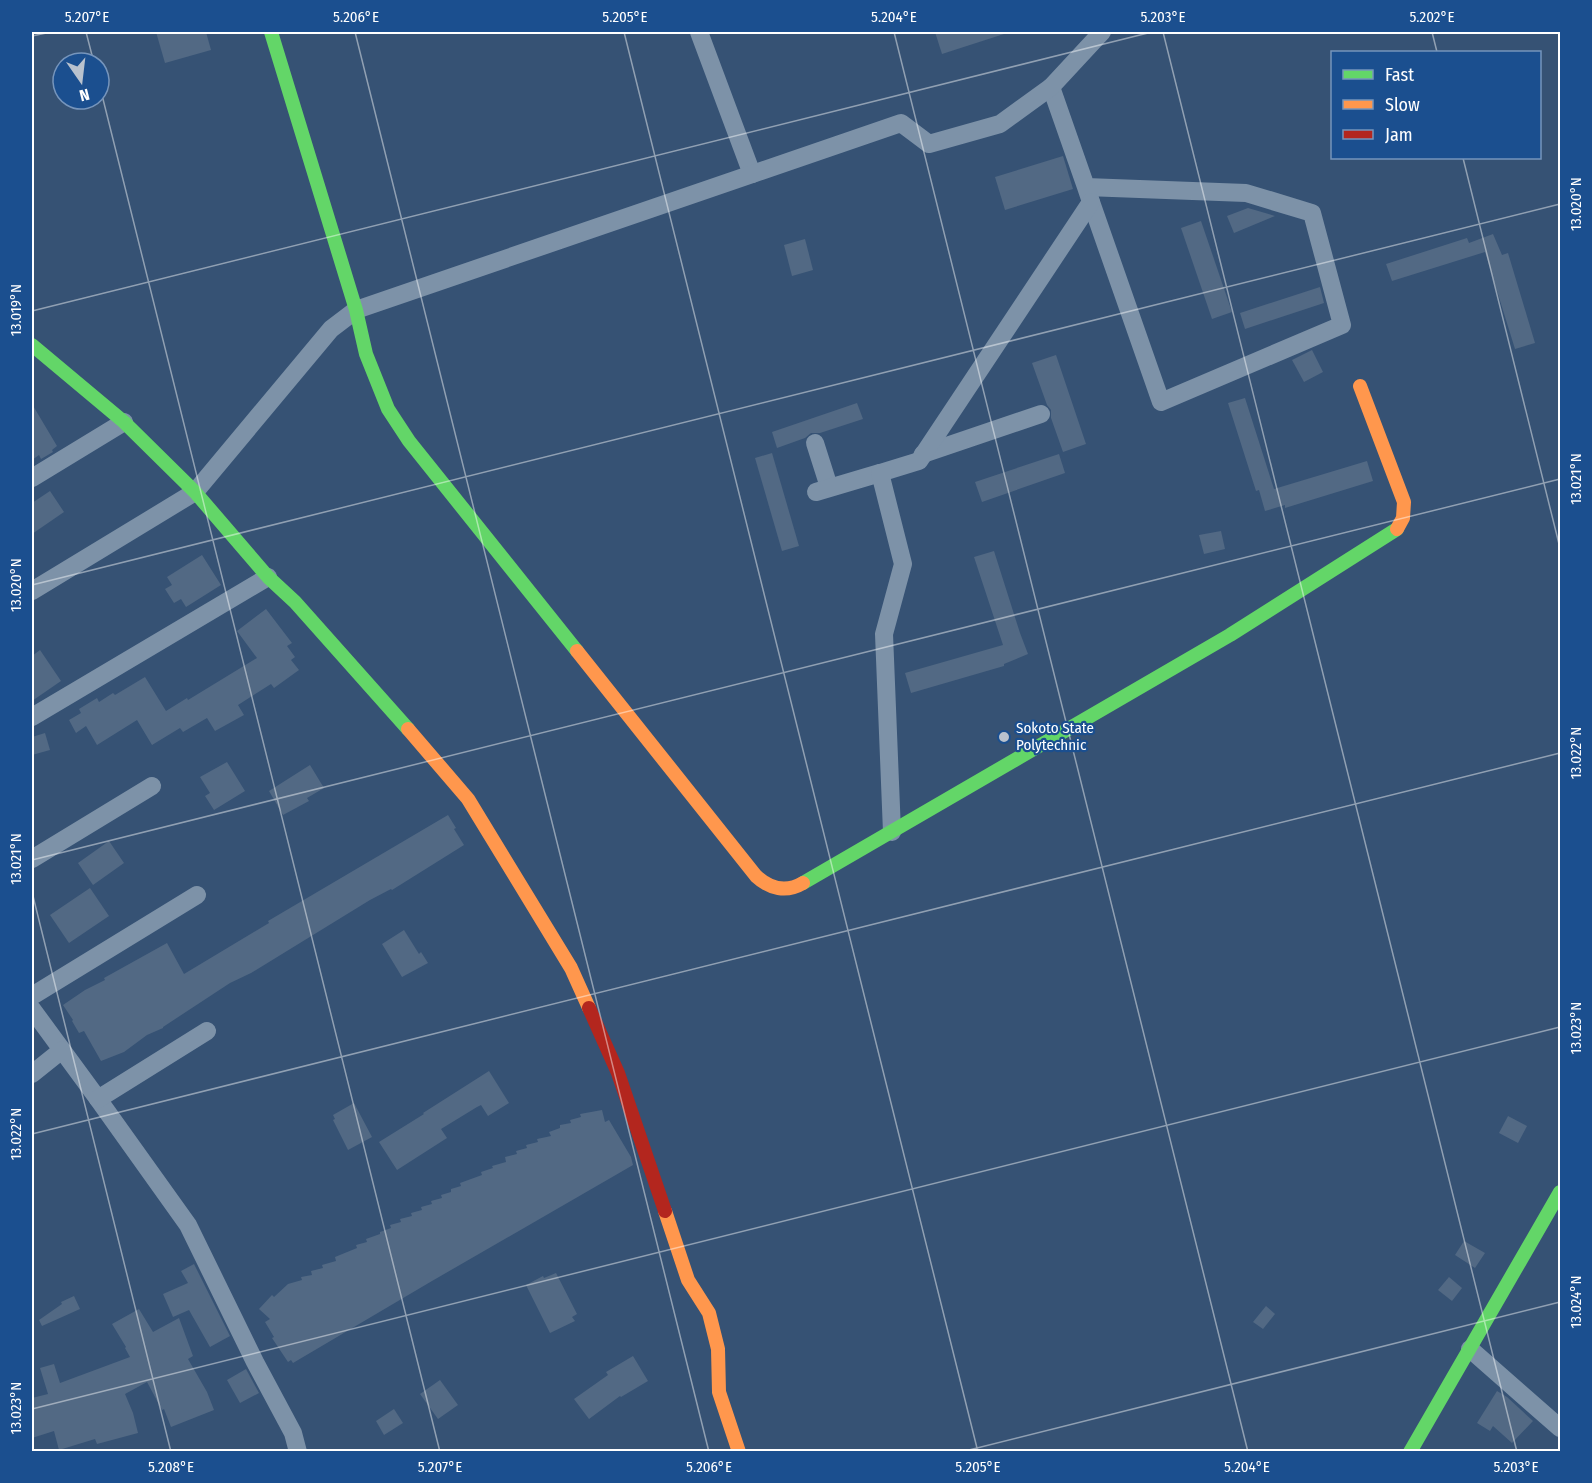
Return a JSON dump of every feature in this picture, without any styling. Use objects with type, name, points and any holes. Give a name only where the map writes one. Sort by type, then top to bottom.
[{"type":"street","points":[[271,32],[356,310],[366,354],[388,409],[409,441],[761,882],[775,889],[782,890],[798,886],[892,832],[1230,635],[1395,531],[1403,518],[1404,502],[1360,386]]},
{"type":"street","points":[[699,32],[752,174]]},
{"type":"street","points":[[32,591],[195,492],[332,329],[356,310],[901,123],[929,144],[1000,124],[1051,87],[1102,32]]},
{"type":"street","points":[[1051,87],[1161,402],[1342,325],[1312,213],[1246,193],[1089,195]]},
{"type":"street","points":[[815,443],[822,490],[919,461],[1089,195]]},
{"type":"street","points":[[36,355],[124,422],[195,492],[268,577],[294,602],[391,709],[468,799],[571,968],[618,1073],[688,1280],[709,1313],[718,1349],[719,1392],[739,1452]]},
{"type":"street","points":[[923,454],[1041,414]]},
{"type":"street","points":[[32,478],[124,422]]},
{"type":"street","points":[[880,473],[903,564],[884,634],[892,832]]},
{"type":"street","points":[[32,717],[268,577]]},
{"type":"street","points":[[32,859],[152,786]]},
{"type":"street","points":[[32,996],[197,895]]},
{"type":"street","points":[[32,1009],[188,1225],[255,1362],[293,1433],[298,1452]]},
{"type":"street","points":[[98,1099],[207,1031]]},
{"type":"street","points":[[32,1074],[62,1050]]},
{"type":"street","points":[[1410,1452],[1560,1192]]},
{"type":"street","points":[[1470,1349],[1560,1428]]},
{"type":"building","points":[[156,32],[206,32],[211,50],[165,63]]},
{"type":"building","points":[[935,32],[1004,32],[1004,34],[942,54]]},
{"type":"building","points":[[1063,156],[1073,189],[1005,210],[995,177]]},
{"type":"building","points":[[1248,208],[1275,216],[1234,233],[1227,216]]},
{"type":"building","points":[[1201,221],[1232,312],[1212,319],[1181,228]]},
{"type":"building","points":[[1493,234],[1502,255],[1508,253],[1535,343],[1515,349],[1485,252],[1392,281],[1386,264],[1467,238],[1469,243]]},
{"type":"building","points":[[805,239],[813,270],[792,276],[784,245]]},
{"type":"building","points":[[1320,287],[1324,303],[1245,329],[1240,313]]},
{"type":"building","points":[[1312,350],[1323,372],[1304,382],[1292,360]]},
{"type":"building","points":[[1056,355],[1086,444],[1063,452],[1051,418],[1051,410],[1047,405],[1032,363]]},
{"type":"building","points":[[1245,398],[1274,489],[1367,461],[1373,481],[1285,508],[1285,505],[1265,511],[1259,490],[1256,491],[1228,403]]},
{"type":"building","points":[[857,403],[863,419],[820,433],[811,433],[805,438],[777,448],[772,432]]},
{"type":"building","points":[[32,404],[57,446],[52,450],[53,452],[41,459],[39,455],[32,460]]},
{"type":"building","points":[[772,453],[799,546],[782,551],[755,458]]},
{"type":"building","points":[[1059,454],[1065,473],[982,502],[975,482]]},
{"type":"building","points":[[50,491],[64,512],[32,534],[32,503]]},
{"type":"building","points":[[1221,531],[1225,549],[1204,554],[1199,535]]},
{"type":"building","points":[[994,551],[1028,654],[1004,666],[911,693],[905,673],[1003,645],[974,557]]},
{"type":"building","points":[[202,555],[221,585],[186,607],[181,599],[174,603],[165,589],[172,585],[167,577]]},
{"type":"building","points":[[266,609],[292,643],[287,646],[295,657],[291,660],[299,670],[274,688],[271,684],[238,705],[244,715],[215,731],[207,718],[183,732],[180,728],[152,745],[137,720],[97,745],[86,726],[76,733],[69,720],[81,713],[79,709],[97,698],[99,702],[113,693],[115,695],[145,677],[166,711],[257,658],[237,631]]},
{"type":"building","points":[[40,650],[61,681],[32,701],[32,656]]},
{"type":"building","points":[[45,733],[50,750],[32,755],[32,737]]},
{"type":"building","points":[[227,762],[245,791],[214,810],[205,796],[210,793],[200,777]]},
{"type":"building","points":[[310,765],[324,788],[307,798],[309,801],[283,815],[269,791]]},
{"type":"building","points":[[448,815],[464,845],[392,890],[370,900],[251,973],[230,983],[124,1052],[101,1061],[84,1031],[79,1033],[63,1005],[105,980],[104,978],[167,943],[184,974],[269,923],[268,921]]},
{"type":"building","points":[[109,841],[124,863],[93,885],[78,863]]},
{"type":"building","points":[[90,888],[109,916],[69,943],[50,915]]},
{"type":"building","points":[[404,930],[419,954],[421,952],[428,963],[402,977],[382,944]]},
{"type":"building","points":[[489,1071],[509,1103],[488,1116],[481,1105],[477,1107],[441,1129],[447,1138],[397,1170],[379,1142]]},
{"type":"building","points":[[354,1103],[372,1137],[348,1150],[333,1120],[335,1119],[333,1115]]},
{"type":"building","points":[[602,1110],[605,1122],[609,1120],[631,1157],[633,1165],[293,1363],[291,1360],[288,1362],[272,1338],[274,1337],[265,1322],[270,1319],[259,1309],[272,1295],[274,1297],[288,1284],[302,1280],[301,1277],[312,1275],[311,1271],[323,1268],[322,1265],[336,1261],[335,1257],[357,1248],[356,1245],[367,1242],[366,1239],[391,1228],[390,1225],[401,1222],[400,1219],[412,1216],[411,1213],[422,1210],[421,1207],[432,1204],[431,1201],[442,1198],[441,1195],[461,1186],[460,1183],[482,1175],[481,1172],[493,1168],[492,1166],[506,1162],[505,1157],[517,1154],[516,1151],[527,1148],[526,1145],[538,1142],[537,1139],[551,1136],[549,1132],[560,1128],[560,1125],[571,1123],[570,1120],[581,1117],[580,1114]]},
{"type":"building","points":[[1508,1116],[1527,1126],[1518,1143],[1499,1133]]},
{"type":"building","points":[[1464,1241],[1485,1253],[1475,1268],[1455,1255]]},
{"type":"building","points":[[194,1264],[230,1336],[210,1347],[189,1310],[173,1317],[163,1294],[188,1283],[181,1271]]},
{"type":"building","points":[[556,1273],[577,1314],[572,1317],[575,1321],[550,1333],[526,1285],[543,1276],[544,1278]]},
{"type":"building","points":[[1449,1277],[1462,1288],[1452,1301],[1438,1290]]},
{"type":"building","points":[[74,1296],[80,1309],[42,1326],[39,1320],[62,1304],[61,1302]]},
{"type":"building","points":[[1266,1306],[1275,1314],[1263,1329],[1253,1322]]},
{"type":"building","points":[[139,1309],[153,1332],[179,1318],[193,1356],[188,1359],[207,1392],[214,1410],[171,1427],[164,1409],[162,1410],[147,1382],[125,1394],[138,1433],[97,1444],[95,1439],[59,1450],[54,1431],[32,1438],[32,1398],[48,1394],[40,1368],[54,1364],[60,1383],[130,1357],[112,1324]]},
{"type":"building","points":[[633,1356],[648,1381],[620,1396],[589,1419],[574,1399],[608,1375],[606,1372]]},
{"type":"building","points":[[246,1369],[259,1393],[240,1403],[227,1380]]},
{"type":"building","points":[[440,1380],[458,1405],[438,1419],[420,1394]]},
{"type":"building","points":[[1497,1391],[1533,1421],[1512,1443],[1493,1426],[1490,1431],[1477,1423]]},
{"type":"building","points":[[394,1409],[403,1423],[384,1435],[376,1421]]},
{"type":"traffic: fast","points":[[271,32],[356,310],[366,354],[388,409],[409,441],[577,651]]},
{"type":"traffic: fast","points":[[32,345],[124,422],[195,492],[268,577],[295,602],[408,729]]},
{"type":"traffic: fast","points":[[803,883],[1230,635],[1397,529]]},
{"type":"traffic: fast","points":[[1410,1452],[1560,1192]]},
{"type":"traffic: slow","points":[[1360,386],[1404,502],[1403,518],[1397,529]]},
{"type":"traffic: slow","points":[[577,651],[756,876],[773,887],[784,889],[803,883]]},
{"type":"traffic: slow","points":[[408,729],[468,799],[571,968],[589,1008]]},
{"type":"traffic: slow","points":[[665,1211],[688,1280],[709,1313],[718,1349],[719,1392],[739,1452]]},
{"type":"traffic: jam","points":[[589,1008],[618,1073],[665,1211]]},
{"type":"place","name":"Sokoto State Polytechnic","points":[[1004,737]]}]
